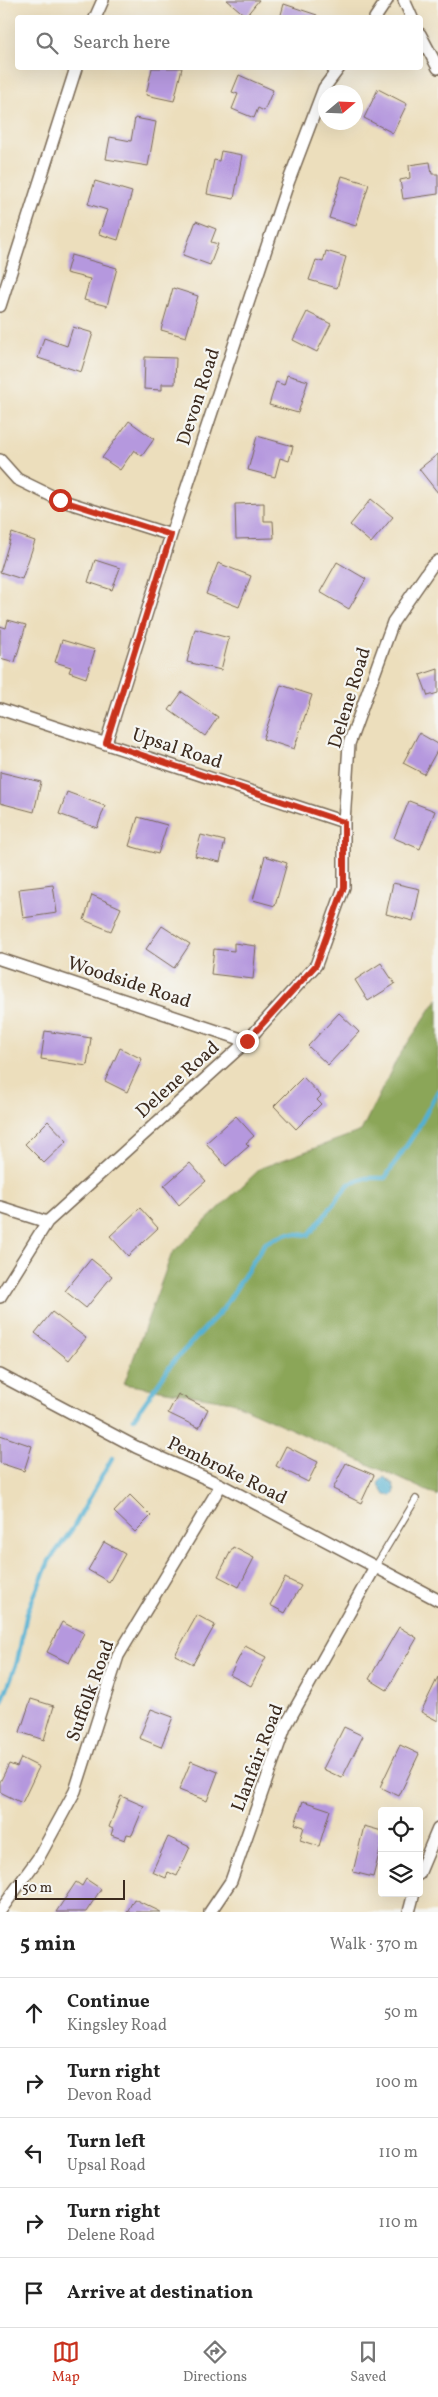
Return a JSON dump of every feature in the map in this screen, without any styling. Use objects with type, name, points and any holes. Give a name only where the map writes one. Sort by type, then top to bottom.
[{"type":"street","points":[[96,15],[103,0]]},
{"type":"street","points":[[376,15],[387,0]]},
{"type":"street","points":[[404,0],[411,15]]},
{"type":"street","points":[[423,40],[438,68]]},
{"type":"street","points":[[0,306],[75,70]]},
{"type":"street","name":"Devon Road","points":[[106,743],[171,535],[288,183],[324,88],[338,70]]},
{"type":"street","points":[[0,460],[17,479],[60,500],[171,535]]},
{"type":"street","name":"Delene Road","points":[[0,1297],[47,1222],[247,1041],[316,965],[344,887],[344,822],[349,744],[393,622],[431,567],[438,561]]},
{"type":"street","name":"Upsal Road","points":[[0,709],[344,822]]},
{"type":"street","name":"Woodside Road","points":[[0,959],[247,1041]]},
{"type":"street","points":[[0,1207],[47,1222]]},
{"type":"street","name":"Pembroke Road","points":[[0,1375],[136,1447],[221,1485],[438,1600]]},
{"type":"street","name":"Suffolk Road","points":[[0,1912],[39,1857],[75,1790],[118,1656],[221,1485]]},
{"type":"street","name":"Llanfair Road","points":[[210,1912],[231,1881],[284,1727],[375,1567]]},
{"type":"street","points":[[423,1865],[438,1829]]},
{"type":"street","points":[[409,1912],[413,1897]]},
{"type":"lane","points":[[375,1567],[416,1499]]},
{"type":"green space","points":[[438,998],[438,1496],[232,1402],[124,1384],[172,1253],[261,1168],[361,1131],[397,1059]]},
{"type":"water","points":[[384,1477],[393,1484],[395,1491],[392,1496],[385,1495],[378,1483]]},
{"type":"building","points":[[227,0],[259,0],[245,15]]},
{"type":"building","points":[[284,4],[317,15],[281,15]]},
{"type":"building","points":[[152,70],[182,70],[174,101],[146,95]]},
{"type":"building","points":[[239,75],[273,90],[264,111],[258,108],[254,118],[232,109],[238,94],[232,92]]},
{"type":"building","points":[[378,89],[407,104],[393,133],[364,118]]},
{"type":"building","points":[[135,118],[156,122],[148,166],[106,159],[110,137],[131,141]]},
{"type":"building","points":[[221,151],[242,155],[234,199],[207,194],[214,160],[219,161]]},
{"type":"building","points":[[430,162],[432,174],[438,174],[438,194],[403,199],[400,180],[410,178],[409,165]]},
{"type":"building","points":[[342,176],[369,184],[356,226],[329,218]]},
{"type":"building","points":[[95,181],[132,192],[118,240],[99,234],[107,210],[88,204]]},
{"type":"building","points":[[196,221],[216,229],[211,242],[218,244],[210,265],[183,255]]},
{"type":"building","points":[[326,251],[346,257],[337,288],[309,280],[316,260],[323,262]]},
{"type":"building","points":[[71,255],[117,268],[107,306],[84,300],[90,279],[66,273]]},
{"type":"building","points":[[173,288],[198,296],[186,337],[161,330]]},
{"type":"building","points":[[307,312],[331,324],[317,352],[293,340]]},
{"type":"building","points":[[73,327],[93,333],[81,372],[38,358],[44,338],[67,346]]},
{"type":"building","points":[[145,357],[176,358],[175,384],[162,384],[162,390],[144,389]]},
{"type":"building","points":[[287,375],[308,381],[298,413],[269,405],[276,382],[284,385]]},
{"type":"building","points":[[129,421],[154,439],[142,456],[134,450],[120,470],[102,458]]},
{"type":"building","points":[[257,436],[293,446],[289,461],[280,458],[275,477],[248,470]]},
{"type":"building","points":[[438,454],[438,493],[419,469]]},
{"type":"building","points":[[371,499],[393,517],[371,543],[350,525]]},
{"type":"building","points":[[264,503],[264,521],[273,521],[274,538],[236,539],[235,504]]},
{"type":"building","points":[[12,533],[35,541],[22,579],[0,572]]},
{"type":"building","points":[[95,560],[120,568],[112,590],[88,582]]},
{"type":"building","points":[[337,562],[366,579],[349,609],[320,592]]},
{"type":"building","points":[[218,563],[251,576],[239,607],[206,594]]},
{"type":"building","points":[[8,620],[26,625],[15,662],[0,658],[0,626],[6,628]]},
{"type":"building","points":[[195,629],[229,638],[221,670],[187,662]]},
{"type":"building","points":[[62,640],[95,650],[86,678],[69,672],[71,667],[55,662]]},
{"type":"building","points":[[438,669],[438,693],[428,696],[420,675]]},
{"type":"building","points":[[281,685],[312,695],[294,749],[263,739]]},
{"type":"building","points":[[182,692],[218,717],[205,736],[169,710]]},
{"type":"building","points":[[419,733],[438,744],[438,749],[424,774],[403,763]]},
{"type":"building","points":[[0,772],[41,782],[34,812],[0,803]]},
{"type":"building","points":[[67,792],[105,806],[97,828],[59,814]]},
{"type":"building","points":[[409,801],[435,811],[420,849],[394,838]]},
{"type":"building","points":[[138,817],[167,825],[158,854],[129,846]]},
{"type":"building","points":[[201,835],[225,841],[220,862],[195,856]]},
{"type":"building","points":[[265,856],[287,863],[275,906],[253,900]]},
{"type":"building","points":[[393,883],[420,889],[413,921],[386,914]]},
{"type":"building","points":[[53,885],[57,913],[23,918],[19,889]]},
{"type":"building","points":[[92,895],[121,908],[111,931],[84,920]]},
{"type":"building","points":[[162,926],[190,944],[174,968],[146,949]]},
{"type":"building","points":[[234,943],[256,946],[253,979],[211,974],[214,949],[234,951]]},
{"type":"building","points":[[381,963],[395,984],[368,1001],[355,980]]},
{"type":"building","points":[[339,1013],[359,1032],[328,1065],[308,1046]]},
{"type":"building","points":[[45,1031],[91,1038],[87,1066],[41,1059]]},
{"type":"building","points":[[120,1048],[142,1059],[127,1092],[105,1081]]},
{"type":"building","points":[[303,1077],[321,1096],[317,1100],[321,1104],[296,1129],[274,1106]]},
{"type":"building","points":[[236,1116],[254,1136],[246,1143],[249,1146],[226,1166],[206,1143]]},
{"type":"building","points":[[48,1121],[67,1141],[44,1163],[25,1144]]},
{"type":"building","points":[[190,1163],[206,1181],[179,1205],[164,1186]]},
{"type":"building","points":[[140,1208],[158,1228],[128,1256],[110,1236]]},
{"type":"building","points":[[91,1259],[112,1276],[86,1308],[65,1291]]},
{"type":"building","points":[[52,1312],[86,1338],[69,1360],[35,1333]]},
{"type":"building","points":[[178,1394],[208,1409],[199,1428],[168,1413]]},
{"type":"building","points":[[0,1435],[32,1446],[24,1471],[0,1463]]},
{"type":"building","points":[[286,1446],[318,1462],[308,1482],[276,1466]]},
{"type":"building","points":[[346,1463],[374,1475],[361,1503],[333,1489]]},
{"type":"building","points":[[130,1495],[151,1516],[135,1532],[114,1512]]},
{"type":"building","points":[[104,1542],[125,1554],[109,1582],[88,1570]]},
{"type":"building","points":[[233,1547],[254,1558],[239,1587],[218,1576]]},
{"type":"building","points":[[285,1578],[301,1586],[285,1613],[270,1605]]},
{"type":"building","points":[[197,1615],[215,1625],[193,1664],[175,1655]]},
{"type":"building","points":[[62,1622],[84,1633],[69,1663],[47,1652]]},
{"type":"building","points":[[399,1627],[417,1638],[387,1690],[369,1679]]},
{"type":"building","points":[[245,1646],[266,1657],[251,1686],[230,1675]]},
{"type":"building","points":[[438,1677],[438,1721],[421,1712]]},
{"type":"building","points":[[31,1699],[54,1706],[44,1740],[20,1732]]},
{"type":"building","points":[[151,1709],[173,1717],[161,1747],[139,1738]]},
{"type":"building","points":[[344,1727],[363,1736],[342,1778],[323,1769]]},
{"type":"building","points":[[400,1745],[419,1754],[399,1796],[380,1787]]},
{"type":"building","points":[[21,1758],[39,1767],[22,1803],[0,1792],[0,1782],[9,1764],[17,1767]]},
{"type":"building","points":[[191,1761],[218,1772],[207,1801],[179,1790]]},
{"type":"building","points":[[121,1796],[144,1806],[132,1835],[127,1834],[125,1840],[111,1835],[113,1829],[109,1827]]},
{"type":"building","points":[[303,1801],[330,1810],[319,1846],[300,1840],[304,1827],[295,1824]]},
{"type":"building","points":[[364,1826],[378,1830],[378,1858],[373,1877],[353,1872]]},
{"type":"building","points":[[168,1837],[190,1847],[177,1876],[168,1872],[166,1878],[152,1872]]},
{"type":"building","points":[[86,1879],[101,1889],[86,1912],[56,1912],[76,1882],[82,1886]]},
{"type":"building","points":[[134,1899],[161,1912],[127,1912]]},
{"type":"waterway","points":[[134,1418],[173,1362],[223,1309],[265,1243],[287,1233],[309,1235],[349,1184],[366,1178],[385,1178],[417,1130],[438,1091]]},
{"type":"waterway","points":[[0,1707],[17,1662],[27,1613],[49,1561],[73,1528],[112,1458]]},
{"type":"route","points":[[60,500],[171,535],[106,743],[344,822],[344,887],[316,965],[247,1041]]}]
